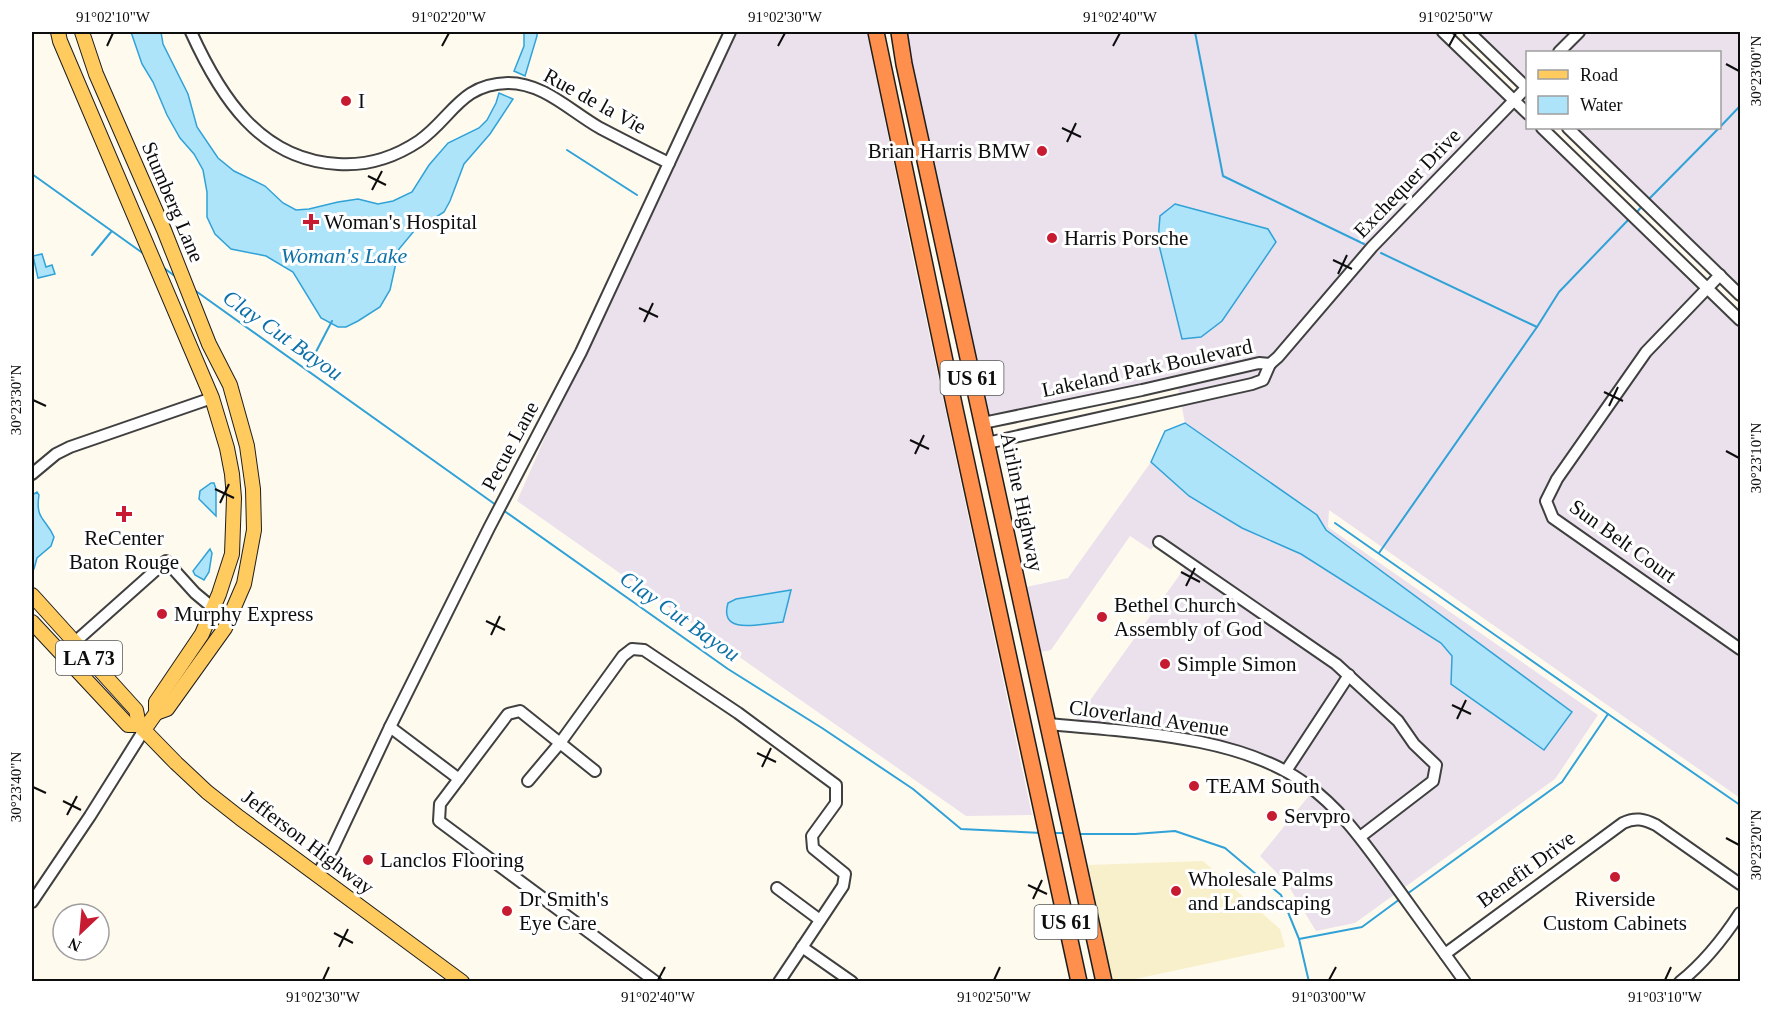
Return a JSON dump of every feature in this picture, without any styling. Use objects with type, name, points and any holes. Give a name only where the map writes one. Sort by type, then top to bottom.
[{"type":"highway","name":"US 61","points":[[876,32],[1079,981]]},
{"type":"highway","name":"Airline Highway","points":[[899,32],[960,327],[983,423],[1104,981]]},
{"type":"highway","points":[[938,329],[960,327]]},
{"type":"highway","points":[[960,427],[983,423]]},
{"type":"highway","points":[[963,445],[987,443]]},
{"type":"highway","points":[[1024,729],[1048,724]]},
{"type":"main road","name":"Stumberg Lane","points":[[58,32],[212,398],[230,461],[234,498],[231,554],[202,634],[156,702],[156,713]]},
{"type":"main road","name":"Stumberg Lane","points":[[81,32],[96,74],[164,230],[209,344],[230,385],[244,439],[253,489],[254,530],[244,584],[225,628],[167,709],[156,713],[141,728]]},
{"type":"main road","points":[[217,413],[226,411],[231,413],[238,432],[244,439]]},
{"type":"main road","points":[[234,498],[239,504],[238,523],[242,527],[254,530]]},
{"type":"main road","name":"Jefferson Highway","points":[[32,595],[136,710],[141,728],[214,798],[462,981]]},
{"type":"main road","name":"Jefferson Highway","points":[[32,622],[128,725],[141,728]]},
{"type":"street","name":"Rue de la Vie","points":[[192,32],[214,78],[247,122],[273,144],[304,159],[341,165],[379,160],[421,140],[461,99],[469,94],[491,85],[516,83],[542,90],[598,126],[669,163]]},
{"type":"street","name":"Pecue Lane","points":[[317,875],[333,848],[390,727],[511,483],[581,352],[730,32]]},
{"type":"street","points":[[1443,32],[1526,113]]},
{"type":"street","points":[[1469,32],[1526,86]]},
{"type":"street","points":[[1560,51],[1579,32]]},
{"type":"street","name":"Exchequer Drive","points":[[1270,364],[1372,247],[1526,88]]},
{"type":"street","points":[[1543,129],[1740,320]]},
{"type":"street","points":[[1569,129],[1740,295]]},
{"type":"street","name":"Sun Belt Court","points":[[1720,275],[1646,352],[1557,478],[1546,501],[1553,518],[1740,649]]},
{"type":"street","name":"Lakeland Park Boulevard","points":[[983,423],[1234,368],[1259,363],[1270,364],[1263,380],[1238,387],[987,443]]},
{"type":"street","points":[[1234,368],[1238,387]]},
{"type":"street","points":[[1142,390],[1145,408]]},
{"type":"street","points":[[32,474],[56,454],[70,447],[212,398]]},
{"type":"street","points":[[1076,404],[1078,422]]},
{"type":"street","points":[[1034,412],[1038,432]]},
{"type":"street","points":[[1159,542],[1336,664],[1398,721],[1414,744],[1436,765],[1433,781],[1360,837]]},
{"type":"street","points":[[75,642],[166,561],[195,593],[213,608]]},
{"type":"street","points":[[528,781],[560,742],[623,656],[633,649],[644,650],[738,713],[836,785],[836,803],[812,836],[813,848],[845,874],[843,886],[779,981]]},
{"type":"street","points":[[1286,771],[1349,675]]},
{"type":"street","points":[[595,771],[520,711],[508,714],[440,804],[439,821],[656,981]]},
{"type":"street","name":"Cloverland Avenue","points":[[1048,724],[1147,733],[1224,747],[1286,771],[1321,796],[1348,821],[1465,981]]},
{"type":"street","points":[[390,727],[459,779]]},
{"type":"street","name":"Stumberg Lane","points":[[32,902],[90,816],[141,728]]},
{"type":"street","name":"Benefit Drive","points":[[1445,954],[1623,823],[1632,819],[1649,821],[1740,884]]},
{"type":"street","points":[[777,888],[820,920]]},
{"type":"street","points":[[1680,981],[1716,947],[1740,913]]},
{"type":"street","points":[[802,947],[852,981]]},
{"type":"shaded area","points":[[738,32],[867,32],[1032,815],[966,816],[517,501],[546,435]]},
{"type":"shaded area","points":[[901,32],[1443,32],[1526,113],[1526,129],[1543,129],[1740,320],[1740,798],[1329,510],[1328,527],[1598,715],[1555,779],[1355,923],[1316,931],[1286,882],[1260,856],[1316,787],[1292,770],[1245,748],[1200,738],[1076,720],[1186,566],[1155,544],[1151,550],[1130,536],[1051,650],[1040,652],[1026,587],[1068,578],[1151,462],[1165,431],[1185,423],[1177,382],[983,423]]},
{"type":"shaded area","points":[[1469,32],[1740,32],[1740,295],[1569,129],[1721,129],[1721,51],[1526,51],[1526,88]]},
{"type":"shaded area","points":[[1203,861],[1280,929],[1285,947],[1126,981],[1112,981],[1088,865]]},
{"type":"water","name":"Woman's Lake","points":[[131,32],[161,32],[163,44],[188,94],[197,127],[218,158],[234,171],[265,186],[283,203],[296,210],[358,199],[378,204],[393,201],[412,192],[429,165],[448,143],[479,128],[487,120],[499,93],[513,99],[490,134],[464,164],[444,212],[414,231],[399,249],[390,290],[380,307],[346,327],[338,327],[321,318],[293,272],[266,256],[231,249],[215,234],[207,217],[207,192],[203,170],[167,115],[153,82],[142,64]]},
{"type":"water","points":[[524,32],[537,32],[525,76],[514,71],[524,46]]},
{"type":"water","points":[[1175,204],[1268,229],[1276,242],[1222,321],[1201,337],[1182,339],[1158,241],[1160,216]]},
{"type":"water","points":[[42,254],[46,267],[52,265],[55,274],[38,278],[33,256]]},
{"type":"water","points":[[1185,423],[1317,515],[1326,530],[1572,712],[1544,750],[1451,684],[1452,656],[1441,643],[1301,554],[1242,528],[1189,496],[1151,462],[1165,431]]},
{"type":"water","points":[[214,483],[216,489],[216,516],[199,499],[200,491]]},
{"type":"water","points":[[37,492],[40,514],[54,537],[51,546],[37,558],[32,570],[32,495]]},
{"type":"water","points":[[210,549],[212,553],[209,572],[204,580],[195,575],[193,571]]},
{"type":"water","points":[[791,590],[783,622],[745,626],[730,620],[727,614],[728,603],[736,599]]},
{"type":"waterway","points":[[1195,32],[1223,176],[1364,244]]},
{"type":"waterway","points":[[1721,126],[1740,106]]},
{"type":"waterway","points":[[1648,200],[1718,129]]},
{"type":"waterway","points":[[567,150],[637,195]]},
{"type":"waterway","name":"Clay Cut Bayou","points":[[32,174],[144,254]]},
{"type":"waterway","points":[[1637,212],[1642,206]]},
{"type":"waterway","points":[[1537,327],[1559,292],[1630,218]]},
{"type":"waterway","points":[[92,255],[111,232]]},
{"type":"waterway","points":[[1379,553],[1537,327],[1381,253]]},
{"type":"waterway","name":"Clay Cut Bayou","points":[[164,268],[176,277]]},
{"type":"waterway","name":"Clay Cut Bayou","points":[[193,289],[496,505]]},
{"type":"waterway","points":[[307,369],[332,321]]},
{"type":"waterway","name":"Clay Cut Bayou","points":[[503,510],[728,669],[913,789],[961,829],[1042,833]]},
{"type":"waterway","points":[[1335,523],[1608,714]]},
{"type":"waterway","points":[[1407,894],[1562,782],[1608,714],[1740,805]]},
{"type":"waterway","name":"Clay Cut Bayou","points":[[1077,834],[1175,831],[1225,848],[1281,895],[1299,939],[1309,982]]},
{"type":"waterway","name":"Clay Cut Bayou","points":[[1053,833],[1066,833]]},
{"type":"waterway","points":[[1299,939],[1362,927],[1400,899]]},
{"type":"place","name":"I","points":[[346,101]]},
{"type":"place","name":"Brian Harris BMW","points":[[1042,151]]},
{"type":"place","name":"Woman's Hospital","points":[[311,222]]},
{"type":"place","name":"Harris Porsche","points":[[1052,238]]},
{"type":"place","name":"ReCenter Baton Rouge","points":[[124,514]]},
{"type":"place","name":"Murphy Express","points":[[162,614]]},
{"type":"place","name":"Bethel Church Assembly of God","points":[[1102,617]]},
{"type":"place","name":"Simple Simon","points":[[1165,664]]},
{"type":"place","name":"TEAM South","points":[[1194,786]]},
{"type":"place","name":"Servpro","points":[[1272,816]]},
{"type":"place","name":"Lanclos Flooring","points":[[368,860]]},
{"type":"place","name":"Riverside Custom Cabinets","points":[[1615,877]]},
{"type":"place","name":"Wholesale Palms and Landscaping","points":[[1176,891]]},
{"type":"place","name":"Dr Smith's Eye Care","points":[[507,911]]}]
